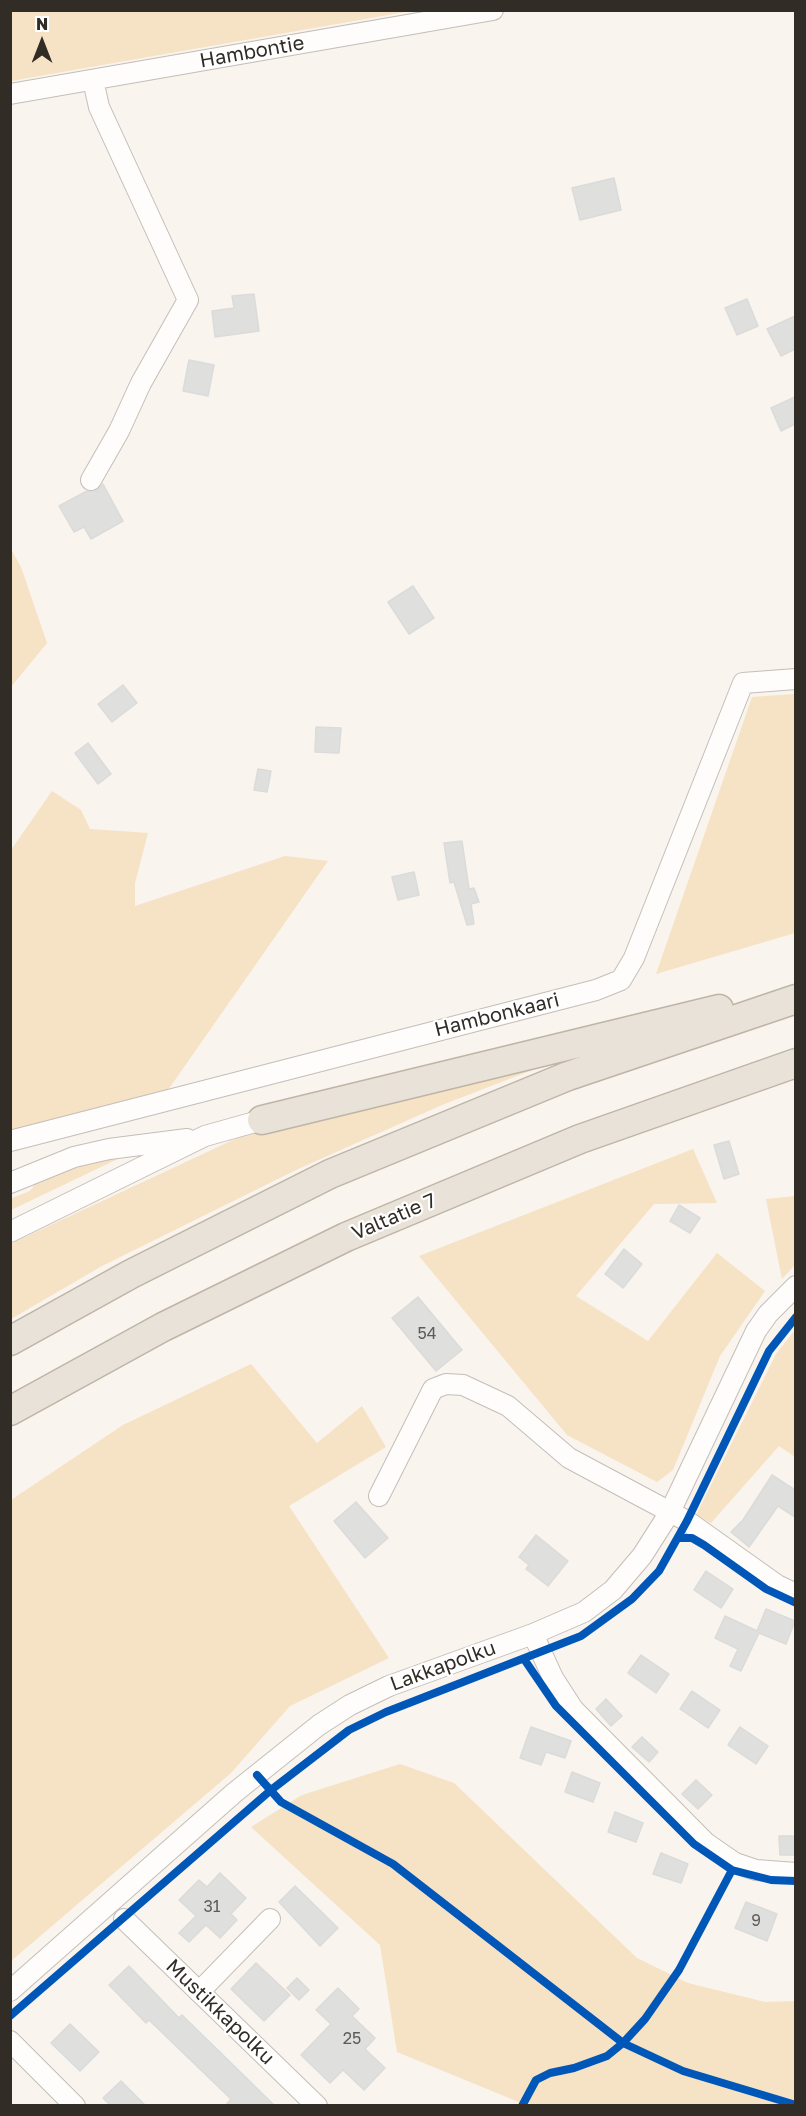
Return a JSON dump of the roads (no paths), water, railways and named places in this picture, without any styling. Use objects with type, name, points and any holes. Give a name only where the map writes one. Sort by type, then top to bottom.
[{"type":"highway","points":[[262,1120],[701,1012],[795,998]]},
{"type":"highway","points":[[10,1341],[131,1274],[330,1174],[568,1076],[795,998]]},
{"type":"highway","name":"Valtatie 7","points":[[10,1411],[163,1327],[346,1237],[580,1139],[795,1063]]},
{"type":"street","name":"Hambontie","points":[[10,94],[493,10]]},
{"type":"street","points":[[91,480],[119,431],[141,383],[188,300],[99,107],[93,80]]},
{"type":"street","name":"Hambonkaari","points":[[10,1141],[596,990],[621,980],[634,958],[743,683],[795,680]]},
{"type":"street","points":[[10,1183],[74,1156],[205,1136],[262,1120]]},
{"type":"street","points":[[10,1232],[205,1136]]},
{"type":"street","name":"Lakkapolku","points":[[10,1991],[234,1793],[319,1725],[350,1705],[389,1686],[533,1634],[584,1612],[613,1590],[642,1556],[670,1512],[756,1331],[768,1314],[795,1286]]},
{"type":"street","points":[[379,1496],[433,1389],[446,1383],[463,1385],[508,1406],[569,1458],[670,1512],[777,1585],[795,1594]]},
{"type":"street","points":[[533,1634],[553,1678],[573,1709],[706,1843],[735,1863],[756,1870],[795,1874]]},
{"type":"street","name":"Mustikkapolku","points":[[124,1919],[317,2106]]},
{"type":"street","points":[[199,1992],[270,1919]]},
{"type":"street","points":[[10,2041],[75,2106]]}]
